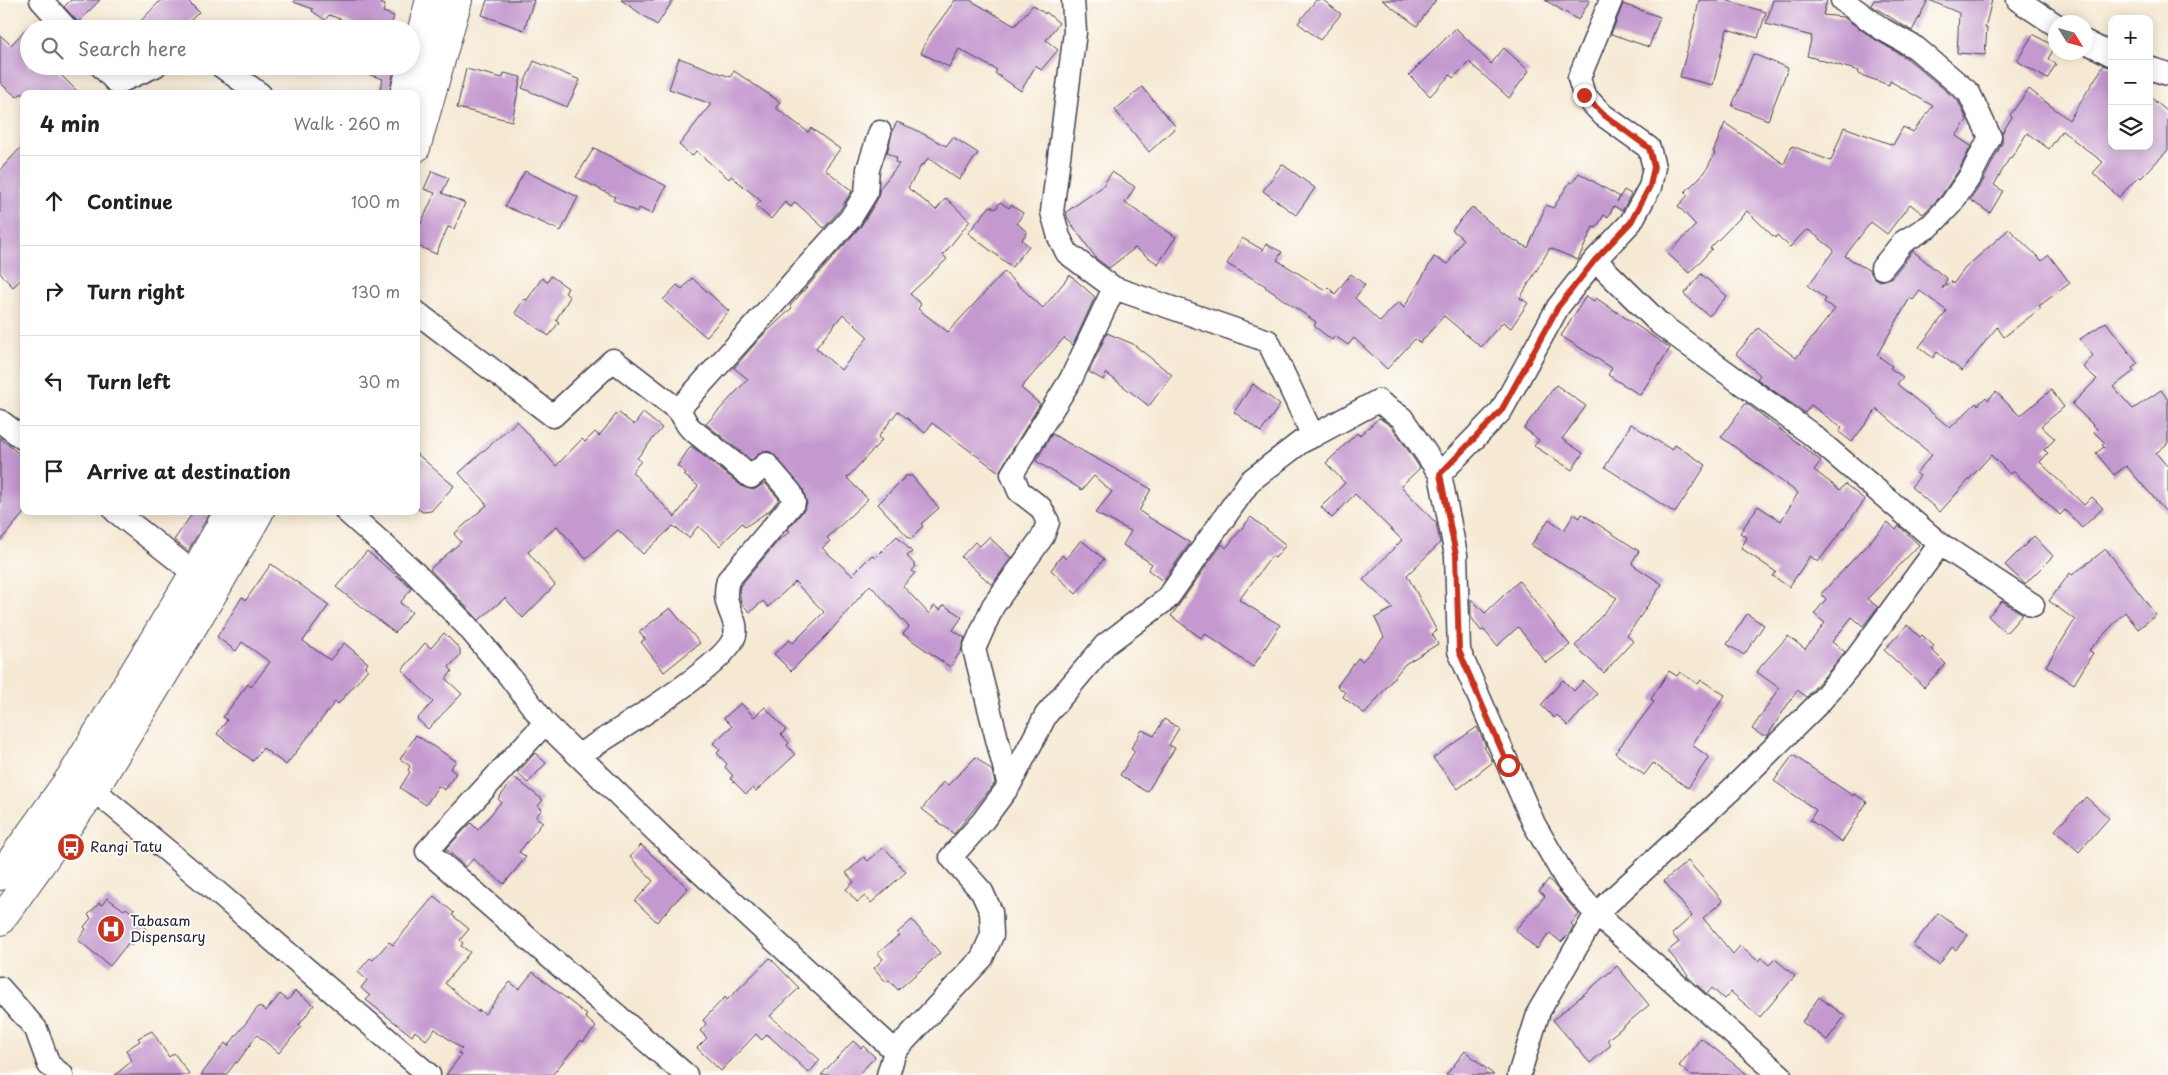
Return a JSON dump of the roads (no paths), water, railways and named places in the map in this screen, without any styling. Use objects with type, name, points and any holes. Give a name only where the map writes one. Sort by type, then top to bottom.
[{"type":"main road","points":[[420,36],[430,0]]},
{"type":"main road","points":[[420,134],[458,0]]},
{"type":"main road","points":[[405,90],[409,75]]},
{"type":"main road","points":[[0,876],[72,775],[194,573],[227,515]]},
{"type":"main road","points":[[0,921],[94,790],[217,587],[258,515]]},
{"type":"street","points":[[41,0],[59,20]]},
{"type":"street","points":[[1073,0],[1075,32],[1052,212],[1059,237],[1067,253],[1114,288],[1268,341],[1313,436]]},
{"type":"street","points":[[1440,474],[1501,411],[1558,307],[1595,260],[1631,222],[1650,186],[1654,167],[1649,148],[1604,115],[1584,95],[1580,78],[1611,0]]},
{"type":"street","points":[[1842,0],[1882,29],[1916,48],[1969,93],[1990,136],[1971,175],[1951,204],[1931,225],[1903,242],[1882,268]]},
{"type":"street","points":[[2018,0],[2048,20]]},
{"type":"street","points":[[2093,46],[2108,53]]},
{"type":"street","points":[[109,75],[117,84],[136,75]]},
{"type":"street","points":[[233,75],[254,90]]},
{"type":"street","points":[[678,410],[850,219],[866,193],[868,169],[880,132]]},
{"type":"street","points":[[1595,260],[1660,324],[1811,434],[1940,544],[2034,605]]},
{"type":"street","points":[[1009,786],[974,649],[993,606],[1043,536],[1048,522],[1041,508],[1019,491],[1012,474],[1071,379],[1114,288]]},
{"type":"street","points":[[420,315],[554,416],[613,360],[678,410],[685,417],[686,424],[690,428],[751,476],[766,464],[791,493],[794,502],[728,580],[725,592],[726,602],[735,628],[735,637],[724,654],[656,707],[579,755]]},
{"type":"street","points":[[888,1075],[894,1051],[982,958],[992,935],[992,912],[982,892],[951,857],[982,822],[1009,786],[1046,715],[1105,645],[1167,599],[1250,481],[1302,442],[1378,401],[1402,418],[1440,474],[1456,555],[1459,651],[1534,824],[1567,881],[1596,914],[1780,1075]]},
{"type":"street","points":[[0,421],[20,437]]},
{"type":"street","points":[[120,515],[194,573]]},
{"type":"street","points":[[350,515],[412,570],[466,625],[510,677],[545,723],[660,835],[894,1051]]},
{"type":"street","points":[[1519,1075],[1539,1011],[1596,914],[1732,789],[1820,702],[1858,656],[1940,544]]},
{"type":"street","points":[[545,723],[427,851],[686,1075]]},
{"type":"street","points":[[94,790],[218,893],[429,1075]]},
{"type":"street","points":[[0,988],[36,1029],[49,1065],[62,1075]]},
{"type":"place","name":"Rangi Tatu","points":[[71,847]]},
{"type":"place","name":"Tabasam Dispensary","points":[[111,929]]}]
